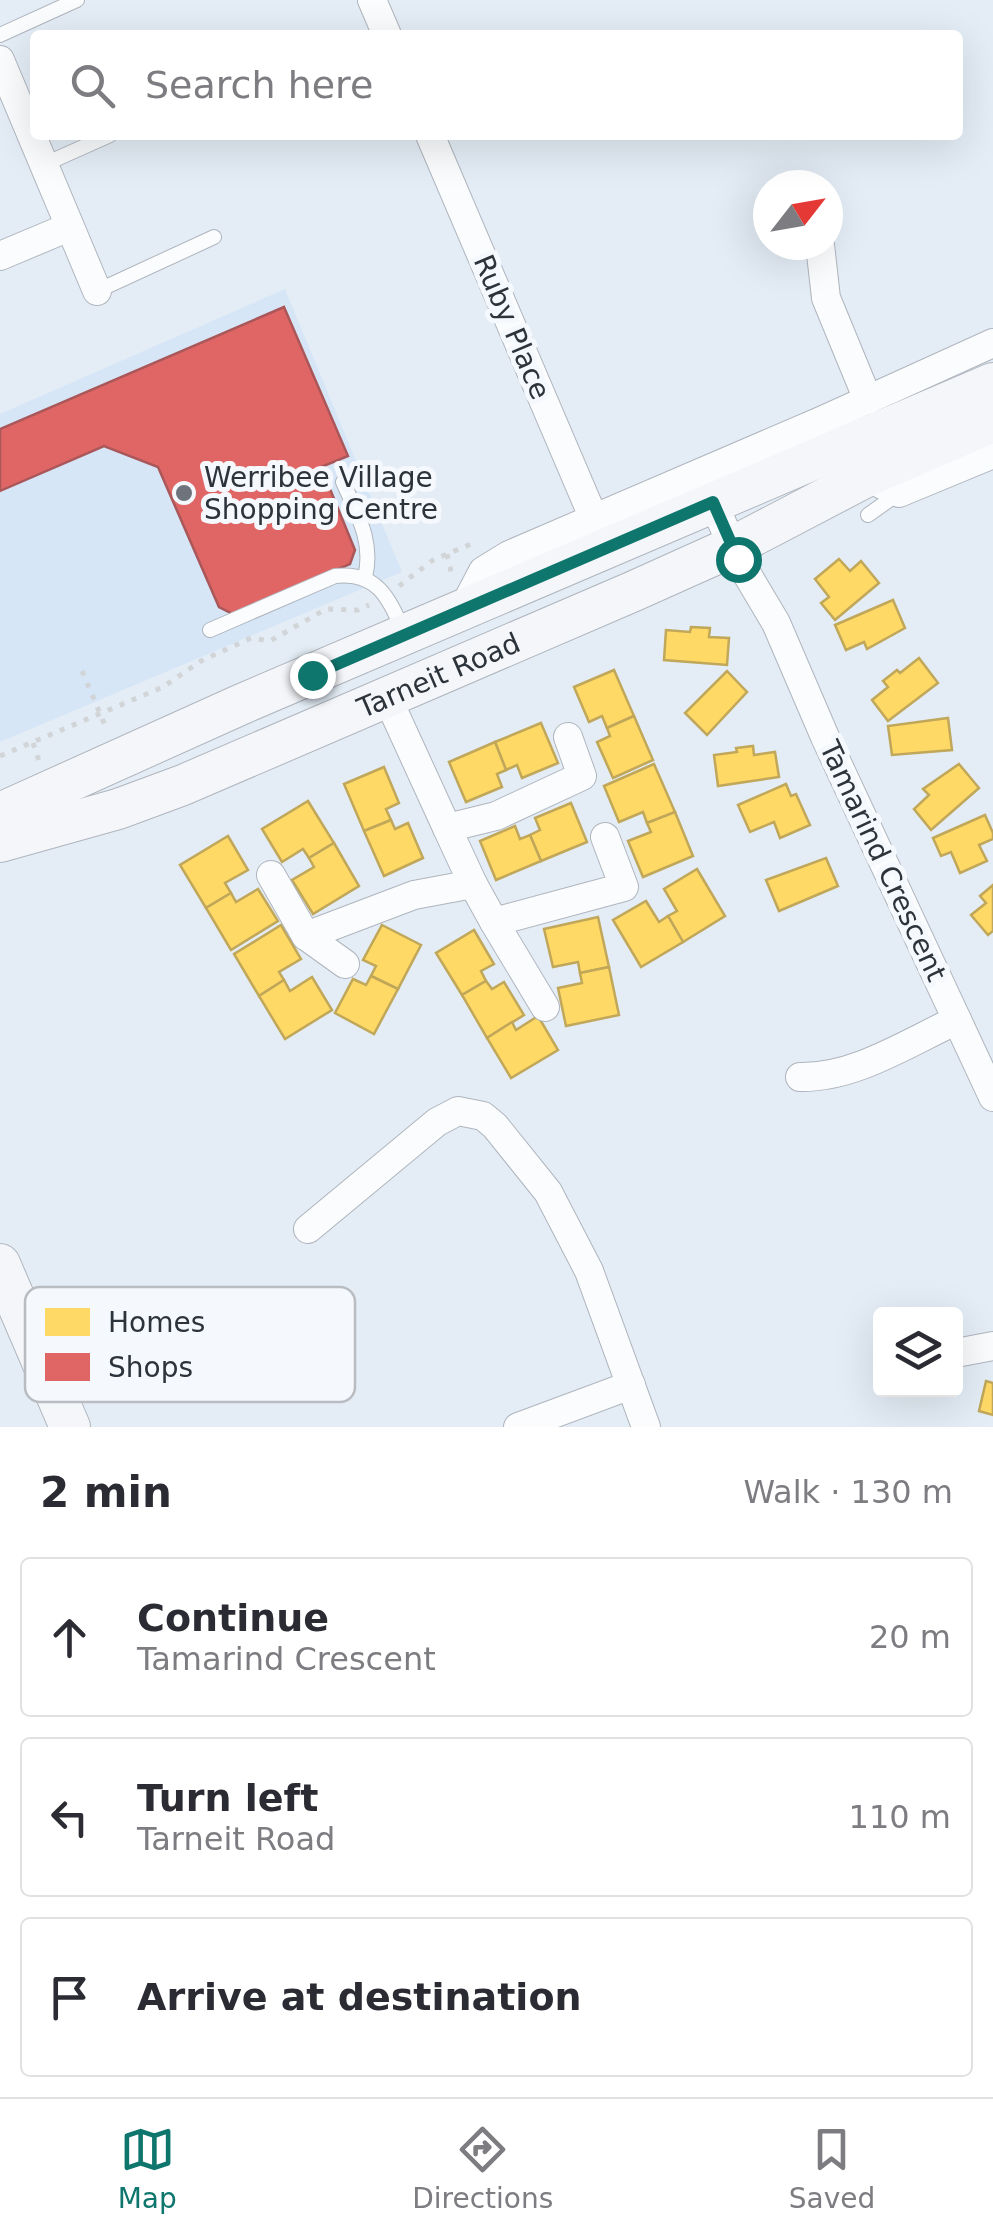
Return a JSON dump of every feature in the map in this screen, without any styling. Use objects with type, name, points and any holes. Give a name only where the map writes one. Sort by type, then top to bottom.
[{"type":"main road","name":"Tarneit Road","points":[[0,812],[242,704],[993,383]]},
{"type":"main road","name":"Tarneit Road","points":[[0,842],[118,809],[259,752],[740,542],[878,495],[993,422]]},
{"type":"main road","points":[[312,675],[330,720]]},
{"type":"main road","points":[[242,704],[259,752]]},
{"type":"main road","points":[[0,1264],[25,1322]]},
{"type":"main road","points":[[59,1402],[70,1427]]},
{"type":"street","points":[[372,0],[386,30]]},
{"type":"street","points":[[0,60],[30,129]]},
{"type":"street","points":[[35,140],[97,291]]},
{"type":"street","name":"Ruby Place","points":[[432,140],[594,519]]},
{"type":"street","points":[[0,256],[69,227]]},
{"type":"street","points":[[822,260],[826,298],[868,400]]},
{"type":"street","name":"Tarneit Road","points":[[462,611],[475,568],[993,343]]},
{"type":"street","name":"Tarneit Road","points":[[878,495],[993,454]]},
{"type":"street","name":"Tamarind Crescent","points":[[720,499],[740,542],[764,576],[776,623],[993,1097]]},
{"type":"street","points":[[386,697],[473,884],[544,1008]]},
{"type":"street","points":[[447,828],[496,816],[582,776],[568,737]]},
{"type":"street","points":[[494,922],[624,886],[605,837]]},
{"type":"street","points":[[270,875],[306,936],[346,964]]},
{"type":"street","points":[[306,936],[414,895],[473,884]]},
{"type":"street","points":[[800,1077],[852,1069],[957,1020]]},
{"type":"street","points":[[308,1229],[437,1122],[465,1110],[476,1112],[495,1126],[562,1216],[589,1272],[646,1427]]},
{"type":"street","points":[[963,1352],[993,1346]]},
{"type":"street","points":[[518,1427],[630,1384]]},
{"type":"lane","points":[[0,35],[77,0]]},
{"type":"lane","points":[[45,164],[99,140]]},
{"type":"lane","points":[[97,291],[214,238]]},
{"type":"lane","points":[[343,482],[367,541],[370,557],[365,578]]},
{"type":"lane","points":[[210,630],[335,576],[354,574],[365,578],[386,597],[405,636]]},
{"type":"shaded area","name":"Werribee Village Shopping Centre","points":[[285,289],[402,572],[0,742],[0,414]]},
{"type":"building: Homes","points":[[839,559],[850,571],[861,561],[879,583],[835,620],[821,603],[829,597],[815,579]]},
{"type":"building: Homes","points":[[893,600],[905,628],[867,649],[864,642],[846,650],[835,625]]},
{"type":"building: Homes","points":[[691,627],[710,628],[709,637],[729,638],[727,665],[664,660],[666,630],[690,632]]},
{"type":"building: Homes","points":[[919,658],[938,683],[888,721],[872,700],[888,687],[883,681]]},
{"type":"building: Homes","points":[[614,670],[634,716],[607,728],[602,716],[589,722],[574,687]]},
{"type":"building: Homes","points":[[727,671],[747,692],[707,735],[685,713]]},
{"type":"building: Homes","points":[[634,716],[653,760],[613,778],[597,742],[610,736],[607,728]]},
{"type":"building: Homes","points":[[948,718],[952,750],[892,755],[888,726]]},
{"type":"building: Homes","points":[[541,723],[558,763],[522,778],[517,765],[506,770],[495,742]]},
{"type":"building: Homes","points":[[495,742],[506,770],[497,774],[502,787],[466,802],[449,762]]},
{"type":"building: Homes","points":[[753,746],[754,755],[775,752],[779,777],[718,786],[714,755]]},
{"type":"building: Homes","points":[[654,764],[675,812],[647,823],[643,812],[619,822],[604,786]]},
{"type":"building: Homes","points":[[959,764],[979,788],[931,830],[914,809],[929,795],[923,789]]},
{"type":"building: Homes","points":[[384,767],[399,803],[386,809],[391,820],[364,831],[344,784]]},
{"type":"building: Homes","points":[[786,784],[791,796],[796,794],[810,825],[780,838],[774,822],[750,832],[738,805]]},
{"type":"building: Homes","points":[[308,801],[334,843],[309,858],[303,849],[282,862],[262,829]]},
{"type":"building: Homes","points":[[571,803],[587,842],[541,861],[530,835],[540,830],[535,818]]},
{"type":"building: Homes","points":[[675,812],[693,856],[643,877],[628,841],[651,832],[647,823]]},
{"type":"building: Homes","points":[[985,815],[993,839],[979,845],[987,861],[960,873],[951,852],[941,856],[933,838]]},
{"type":"building: Homes","points":[[391,820],[395,829],[408,823],[423,858],[384,876],[364,831]]},
{"type":"building: Homes","points":[[515,826],[520,839],[530,835],[541,861],[496,880],[480,841]]},
{"type":"building: Homes","points":[[228,836],[248,870],[225,883],[231,893],[206,908],[180,865]]},
{"type":"building: Homes","points":[[334,843],[359,886],[313,914],[292,880],[314,867],[309,858]]},
{"type":"building: Homes","points":[[826,858],[838,886],[779,911],[766,880]]},
{"type":"building: Homes","points":[[697,869],[725,916],[683,942],[668,916],[677,911],[664,889]]},
{"type":"building: Homes","points":[[993,885],[993,931],[988,935],[971,915],[986,903],[980,896]]},
{"type":"building: Homes","points":[[258,889],[278,921],[231,950],[206,908],[231,893],[236,902]]},
{"type":"building: Homes","points":[[646,901],[659,922],[668,916],[683,942],[641,967],[613,920]]},
{"type":"building: Homes","points":[[598,917],[609,967],[580,973],[578,962],[553,967],[544,929]]},
{"type":"building: Homes","points":[[281,925],[301,959],[279,972],[284,980],[259,996],[234,954]]},
{"type":"building: Homes","points":[[382,925],[421,945],[398,989],[371,976],[376,966],[363,960]]},
{"type":"building: Homes","points":[[474,930],[494,964],[481,971],[486,981],[462,995],[436,953]]},
{"type":"building: Homes","points":[[609,967],[619,1015],[566,1026],[558,988],[582,983],[580,973]]},
{"type":"building: Homes","points":[[371,976],[398,989],[374,1034],[335,1013],[353,979],[366,985]]},
{"type":"building: Homes","points":[[312,977],[332,1010],[285,1039],[259,996],[284,980],[290,991]]},
{"type":"building: Homes","points":[[486,981],[492,989],[504,982],[524,1015],[487,1038],[462,995]]},
{"type":"building: Homes","points":[[538,1016],[558,1050],[511,1078],[487,1038],[512,1022],[516,1030]]},
{"type":"building: Homes","points":[[986,1381],[993,1383],[993,1415],[979,1411]]},
{"type":"building: Shops","points":[[284,307],[348,456],[321,467],[355,550],[350,564],[233,614],[219,607],[158,467],[104,446],[0,491],[0,429]]},
{"type":"place","name":"Werribee Village Shopping Centre","points":[[184,493]]},
{"type":"route","points":[[312,675],[713,502],[738,559]]}]
